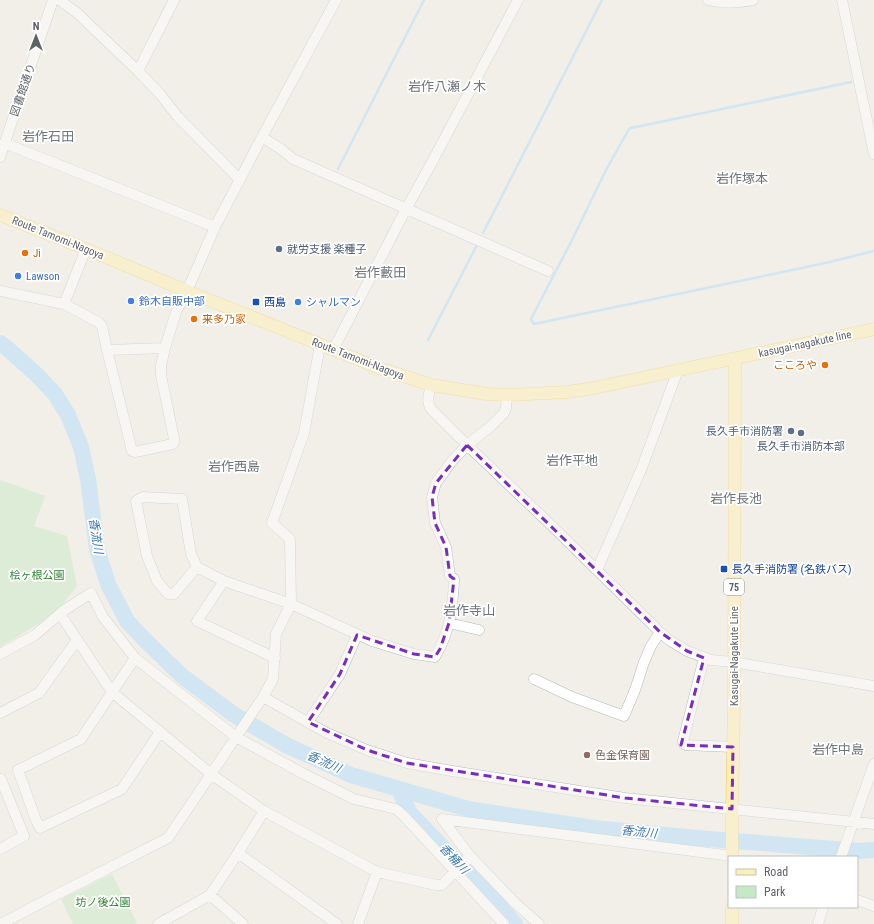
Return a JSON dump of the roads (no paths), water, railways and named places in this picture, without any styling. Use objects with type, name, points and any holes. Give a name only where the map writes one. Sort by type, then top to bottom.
[{"type":"main road","name":"Route Tamomi-Nagoya","points":[[0,215],[332,350],[379,368],[431,385],[487,394],[507,395],[568,392],[735,359]]},
{"type":"main road","name":"kasugai-nagakute line","points":[[735,359],[874,329]]},
{"type":"main road","name":"Kasugai-Nagakute Line","points":[[732,854],[735,359]]},
{"type":"main road","points":[[732,908],[732,924]]},
{"type":"street","name":"図書館通り","points":[[0,157],[53,0]]},
{"type":"street","points":[[59,0],[76,12],[138,71],[160,94],[178,117],[240,180]]},
{"type":"street","points":[[138,71],[174,0]]},
{"type":"street","points":[[0,291],[64,304],[98,322],[102,326],[132,451],[135,452],[173,444],[174,442],[161,375],[165,348],[176,312],[187,291],[215,227],[336,0]]},
{"type":"street","points":[[332,350],[518,0]]},
{"type":"street","points":[[708,0],[722,3],[753,0]]},
{"type":"street","points":[[842,0],[874,154]]},
{"type":"street","points":[[262,137],[281,148],[294,159],[548,271]]},
{"type":"street","points":[[4,143],[215,227]]},
{"type":"street","points":[[64,304],[86,249]]},
{"type":"street","points":[[1,924],[168,838],[262,700],[273,679],[276,634],[291,604],[290,539],[272,524],[304,433],[320,345]]},
{"type":"street","points":[[107,350],[165,348]]},
{"type":"street","points":[[597,570],[641,470],[678,370]]},
{"type":"street","points":[[431,385],[427,399],[429,406],[467,445],[668,640],[687,651],[711,660],[733,662],[874,686]]},
{"type":"street","points":[[197,567],[174,594],[168,594],[156,581],[147,556],[136,501],[143,497],[182,499],[191,554],[197,567],[224,581],[291,604],[372,641],[414,654],[435,657],[440,650],[449,623],[453,603],[454,579],[450,576],[446,547],[436,524],[432,497],[436,483],[452,461],[467,445],[491,426],[504,413],[507,395]]},
{"type":"street","points":[[224,581],[197,621],[275,658]]},
{"type":"street","points":[[0,654],[35,635],[63,611],[91,593],[103,617],[135,658],[238,735],[304,774],[354,799],[396,810],[403,815],[504,924]]},
{"type":"street","points":[[60,614],[112,692],[211,774],[264,811],[378,872],[436,886],[442,885],[469,857]]},
{"type":"street","points":[[449,623],[479,630]]},
{"type":"street","points":[[534,679],[572,697],[624,716],[635,690],[644,662],[660,632]]},
{"type":"street","points":[[308,722],[340,674],[357,635]]},
{"type":"street","points":[[0,712],[39,693],[77,640]]},
{"type":"street","points":[[135,658],[80,739],[18,770],[40,828],[122,788],[160,732]]},
{"type":"street","points":[[704,658],[682,741],[686,745],[733,748]]},
{"type":"street","points":[[262,700],[308,722],[327,733],[367,750],[407,762],[452,771],[618,797],[732,812],[852,824],[874,824]]},
{"type":"street","points":[[841,856],[852,824],[870,788],[874,764]]},
{"type":"street","points":[[0,780],[1,779],[24,836],[0,849]]},
{"type":"street","points":[[158,924],[210,895],[264,811]]},
{"type":"street","points":[[539,924],[515,903],[469,857],[442,819],[732,854]]},
{"type":"street","points":[[238,853],[337,924]]},
{"type":"street","points":[[358,924],[378,872]]},
{"type":"street","points":[[210,895],[243,924]]},
{"type":"street","points":[[858,900],[874,906]]},
{"type":"street","points":[[818,924],[823,908]]},
{"type":"waterway","points":[[338,169],[424,0]]},
{"type":"waterway","points":[[483,233],[602,0]]},
{"type":"waterway","points":[[851,82],[629,129],[606,170],[531,319],[534,324],[821,264],[874,251]]},
{"type":"waterway","points":[[428,340],[477,245]]},
{"type":"waterway","name":"香流川","points":[[0,343],[37,375],[55,394],[68,415],[81,447],[88,479],[97,549],[108,584],[127,621],[182,676],[233,714],[286,745],[351,775],[468,809],[594,828],[860,851],[874,850]]},
{"type":"waterway","name":"香桶川","points":[[399,789],[409,812],[453,858],[476,879],[515,924]]},
{"type":"place","name":"就労支援 楽種子","points":[[279,249]]},
{"type":"place","name":"Ji","points":[[25,253]]},
{"type":"place","name":"Lawson","points":[[18,276]]},
{"type":"place","name":"鈴木自販中部","points":[[131,301]]},
{"type":"place","name":"西島","points":[[256,302]]},
{"type":"place","name":"シャルマン","points":[[298,302]]},
{"type":"place","name":"来多乃家","points":[[194,319]]},
{"type":"place","name":"こころや","points":[[825,365]]},
{"type":"place","name":"長久手市消防署","points":[[791,431]]},
{"type":"place","name":"長久手市消防本部","points":[[801,433]]},
{"type":"place","name":"長久手消防署 (名鉄バス)","points":[[724,569]]},
{"type":"place","name":"色金保育園","points":[[587,755]]},
{"type":"district","name":"岩作八瀬ノ木","points":[[447,86]]},
{"type":"district","name":"岩作石田","points":[[48,136]]},
{"type":"district","name":"岩作塚本","points":[[742,178]]},
{"type":"district","name":"岩作藪田","points":[[380,272]]},
{"type":"district","name":"岩作平地","points":[[572,460]]},
{"type":"district","name":"岩作西島","points":[[234,466]]},
{"type":"district","name":"岩作長池","points":[[736,498]]},
{"type":"district","name":"岩作寺山","points":[[469,610]]},
{"type":"district","name":"岩作中島","points":[[838,749]]},
{"type":"park label","name":"桧ヶ根公園","points":[[37,575]]},
{"type":"park label","name":"坊ノ後公園","points":[[103,902]]}]
